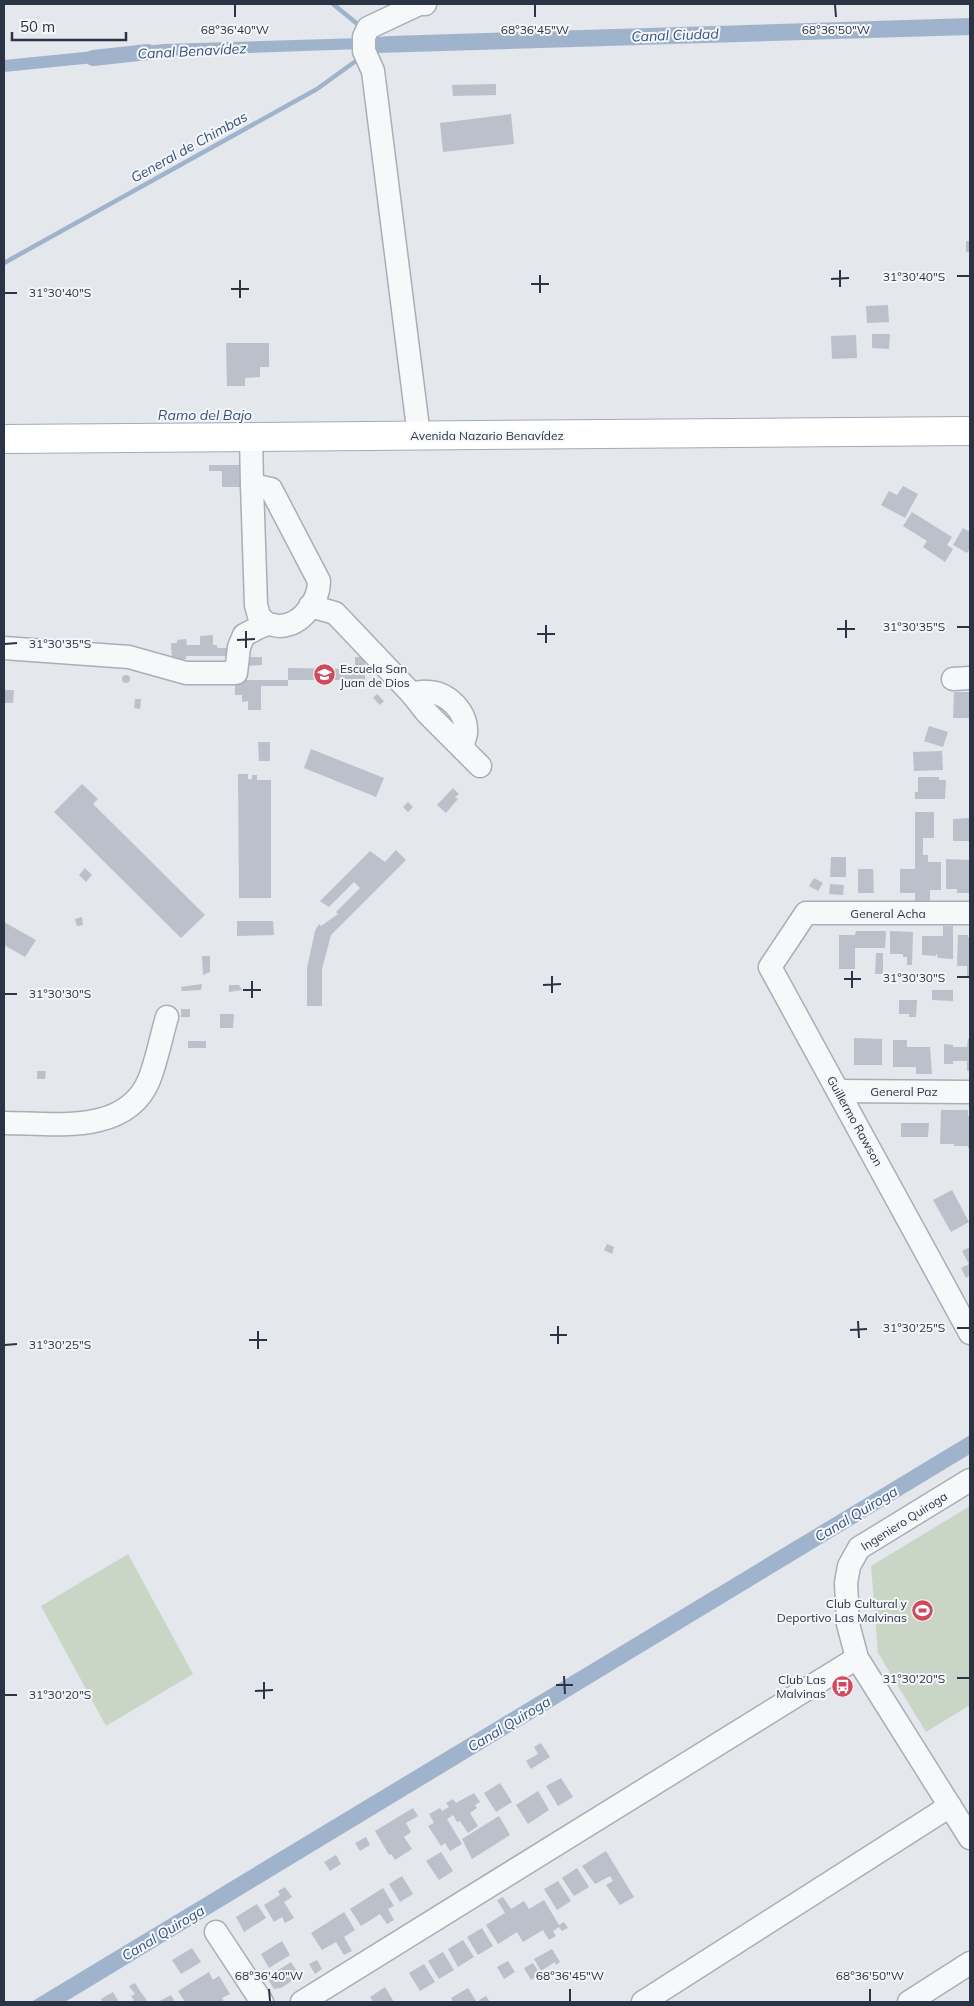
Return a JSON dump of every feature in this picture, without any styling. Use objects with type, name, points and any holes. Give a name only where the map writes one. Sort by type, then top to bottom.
[{"type":"main road","name":"Avenida Nazario Benavídez","points":[[4,439],[970,431]]},
{"type":"street","points":[[419,436],[373,71],[364,51],[364,37],[368,28],[419,4],[425,4]]},
{"type":"street","points":[[251,437],[256,605],[260,616],[267,624]]},
{"type":"street","points":[[4,648],[128,657],[186,673],[236,673],[239,647],[244,635],[267,624],[279,626],[291,624],[304,618],[319,592],[319,581],[271,489],[252,485]]},
{"type":"street","points":[[310,606],[335,613],[412,694],[427,692],[442,695],[455,704],[463,717],[466,733],[462,748],[480,766]]},
{"type":"street","name":"General Acha","points":[[806,912],[970,913]]},
{"type":"street","name":"Guillermo Rawson","points":[[806,912],[770,967],[970,1333]]},
{"type":"street","points":[[4,1123],[85,1123],[106,1119],[124,1110],[137,1098],[148,1081],[168,1017]]},
{"type":"street","name":"General Paz","points":[[838,1091],[970,1092]]},
{"type":"street","name":"Ingeniero Quiroga","points":[[970,1480],[857,1550],[849,1566],[846,1582],[848,1624],[857,1658],[970,1838]]},
{"type":"street","points":[[302,2002],[857,1658]]},
{"type":"street","points":[[647,2001],[950,1806]]},
{"type":"street","points":[[216,1932],[262,2002]]},
{"type":"street","points":[[909,2002],[970,1963]]},
{"type":"green space","name":"Club Cultural y Deportivo Las Malvinas","points":[[970,1506],[970,1705],[926,1732],[878,1653],[871,1566]]},
{"type":"green space","points":[[128,1554],[193,1674],[106,1726],[41,1606]]},
{"type":"water","name":"Canal Ciudad","points":[[970,18],[970,35],[377,53],[370,57],[370,30],[377,37]]},
{"type":"water","points":[[361,38],[361,49],[164,56],[126,60],[126,48],[164,44]]},
{"type":"water","points":[[114,49],[114,61],[4,72],[4,60]]},
{"type":"water","name":"Canal Quiroga","points":[[970,1435],[970,1454],[65,2002],[31,2002]]},
{"type":"building","points":[[496,84],[496,95],[453,96],[452,85]]},
{"type":"building","points":[[511,114],[514,144],[443,152],[440,123]]},
{"type":"building","points":[[966,241],[970,241],[970,252],[966,252]]},
{"type":"building","points":[[888,305],[889,322],[867,323],[866,306]]},
{"type":"building","points":[[872,334],[890,334],[889,349],[872,348]]},
{"type":"building","points":[[856,335],[857,358],[832,359],[831,336]]},
{"type":"building","points":[[226,343],[269,343],[269,367],[260,367],[260,377],[245,378],[245,386],[227,386]]},
{"type":"building","points":[[209,465],[243,465],[243,487],[222,487],[222,471],[209,471]]},
{"type":"building","points":[[903,486],[918,494],[905,518],[881,505],[889,491],[897,495]]},
{"type":"building","points":[[912,512],[952,537],[947,545],[953,549],[945,562],[923,547],[927,541],[903,526]]},
{"type":"building","points":[[963,528],[970,532],[970,549],[967,553],[953,545]]},
{"type":"building","points":[[213,635],[213,645],[217,645],[217,648],[227,648],[227,656],[186,656],[186,659],[172,659],[171,643],[177,643],[177,640],[186,639],[187,645],[200,645],[200,636]]},
{"type":"building","points":[[248,657],[262,657],[262,665],[248,666]]},
{"type":"building","points":[[355,657],[365,657],[365,680],[288,680],[288,668],[355,669]]},
{"type":"building","points":[[126,675],[130,679],[126,683],[122,679]]},
{"type":"building","points":[[235,680],[288,680],[288,686],[261,686],[261,710],[248,710],[248,701],[242,702],[242,695],[235,695]]},
{"type":"building","points":[[4,690],[14,690],[13,703],[4,703]]},
{"type":"building","points":[[954,692],[970,692],[970,718],[953,718]]},
{"type":"building","points":[[377,694],[384,701],[380,705],[373,698]]},
{"type":"building","points":[[135,699],[141,699],[140,709],[134,708]]},
{"type":"building","points":[[929,726],[948,732],[943,747],[924,741]]},
{"type":"building","points":[[258,742],[270,742],[270,761],[259,761]]},
{"type":"building","points":[[311,749],[384,778],[376,797],[304,768]]},
{"type":"building","points":[[942,751],[943,770],[914,771],[913,752]]},
{"type":"building","points":[[238,774],[248,774],[248,779],[252,779],[252,775],[257,775],[257,780],[271,780],[271,898],[239,898]]},
{"type":"building","points":[[918,777],[939,777],[939,780],[946,780],[945,799],[915,799],[915,792],[918,792]]},
{"type":"building","points":[[82,784],[98,799],[93,804],[205,915],[181,938],[54,812]]},
{"type":"building","points":[[453,788],[459,794],[455,797],[458,799],[446,813],[437,805]]},
{"type":"building","points":[[408,802],[413,807],[408,812],[403,807]]},
{"type":"building","points":[[915,812],[934,812],[934,838],[923,838],[923,855],[928,855],[928,862],[941,862],[941,890],[930,890],[930,901],[915,901],[915,893],[900,893],[900,869],[915,869]]},
{"type":"building","points":[[970,818],[970,841],[953,841],[953,819]]},
{"type":"building","points":[[396,850],[406,860],[331,935],[322,969],[322,1006],[307,1006],[307,968],[315,931],[319,924],[321,926],[338,914],[336,912],[360,888],[354,882],[329,907],[320,901],[370,851],[385,862]]},
{"type":"building","points":[[831,857],[846,857],[846,877],[830,877]]},
{"type":"building","points":[[946,859],[970,860],[970,893],[957,893],[957,889],[946,889]]},
{"type":"building","points":[[85,868],[92,875],[86,882],[79,875]]},
{"type":"building","points":[[858,869],[873,869],[874,893],[858,893]]},
{"type":"building","points":[[814,878],[823,883],[818,891],[809,886]]},
{"type":"building","points":[[830,884],[844,885],[843,895],[829,894]]},
{"type":"building","points":[[82,917],[83,925],[77,926],[75,919]]},
{"type":"building","points":[[237,921],[273,921],[274,935],[237,936]]},
{"type":"building","points":[[4,922],[36,940],[25,957],[4,945]]},
{"type":"building","points":[[943,926],[953,926],[953,959],[938,958],[936,953],[936,956],[922,955],[922,936],[943,936]]},
{"type":"building","points":[[856,931],[886,931],[885,948],[855,948],[855,969],[839,969],[839,935],[855,935]]},
{"type":"building","points":[[890,931],[913,932],[912,965],[907,965],[907,957],[903,957],[903,954],[890,954]]},
{"type":"building","points":[[958,935],[968,935],[970,937],[970,978],[967,978],[967,966],[957,966]]},
{"type":"building","points":[[876,953],[883,953],[883,974],[875,974]]},
{"type":"building","points":[[202,956],[210,956],[210,972],[203,975]]},
{"type":"building","points":[[202,984],[201,990],[182,991],[181,987]]},
{"type":"building","points":[[229,985],[239,985],[242,990],[229,992]]},
{"type":"building","points":[[932,990],[953,990],[953,1001],[932,1000]]},
{"type":"building","points":[[899,1000],[917,1000],[916,1017],[909,1017],[909,1014],[899,1014]]},
{"type":"building","points":[[181,1009],[190,1009],[190,1017],[181,1017]]},
{"type":"building","points":[[220,1014],[234,1014],[233,1028],[220,1028]]},
{"type":"building","points":[[854,1038],[882,1039],[882,1065],[854,1065]]},
{"type":"building","points":[[968,1039],[970,1039],[970,1071],[967,1071],[967,1061],[953,1061],[953,1064],[944,1064],[944,1044],[953,1045],[953,1047],[967,1047]]},
{"type":"building","points":[[893,1040],[907,1040],[907,1047],[930,1047],[932,1074],[916,1074],[916,1067],[893,1067]]},
{"type":"building","points":[[188,1041],[206,1041],[206,1048],[188,1048]]},
{"type":"building","points":[[37,1071],[46,1071],[45,1079],[37,1079]]},
{"type":"building","points":[[941,1110],[968,1110],[968,1116],[970,1116],[970,1148],[968,1146],[954,1146],[954,1144],[940,1144]]},
{"type":"building","points":[[901,1123],[929,1123],[928,1137],[901,1137]]},
{"type":"building","points":[[952,1190],[969,1222],[951,1232],[933,1200]]},
{"type":"building","points":[[607,1244],[614,1247],[612,1254],[604,1250]]},
{"type":"building","points":[[970,1247],[970,1275],[966,1278],[961,1268],[969,1264],[962,1251]]},
{"type":"building","points":[[541,1743],[550,1757],[531,1769],[526,1761],[538,1754],[534,1747]]},
{"type":"building","points":[[561,1778],[573,1797],[558,1806],[546,1786]]},
{"type":"building","points":[[500,1783],[512,1802],[496,1812],[484,1793]]},
{"type":"building","points":[[538,1791],[549,1810],[528,1824],[516,1805]]},
{"type":"building","points":[[474,1793],[480,1802],[475,1805],[477,1808],[470,1813],[478,1826],[468,1833],[460,1821],[457,1822],[453,1815],[447,1819],[462,1844],[450,1851],[445,1843],[441,1846],[428,1826],[434,1823],[429,1814],[440,1808],[442,1811],[449,1807],[446,1803],[453,1799],[456,1803]]},
{"type":"building","points":[[413,1808],[418,1816],[406,1823],[411,1832],[404,1837],[412,1849],[395,1860],[391,1854],[389,1855],[375,1831]]},
{"type":"building","points":[[499,1816],[510,1835],[472,1859],[462,1839]]},
{"type":"building","points":[[366,1837],[370,1845],[360,1851],[355,1843]]},
{"type":"building","points":[[606,1851],[634,1897],[620,1905],[606,1885],[613,1881],[610,1876],[595,1884],[582,1866]]},
{"type":"building","points":[[441,1852],[453,1871],[439,1880],[426,1861]]},
{"type":"building","points":[[336,1855],[341,1864],[330,1871],[324,1862]]},
{"type":"building","points":[[577,1868],[589,1887],[574,1896],[562,1878]]},
{"type":"building","points":[[402,1876],[413,1894],[400,1902],[389,1884]]},
{"type":"building","points":[[558,1881],[571,1901],[557,1910],[544,1889]]},
{"type":"building","points":[[285,1887],[292,1897],[284,1902],[294,1918],[285,1923],[282,1917],[274,1922],[264,1905],[280,1895],[278,1891]]},
{"type":"building","points":[[383,1888],[394,1906],[388,1909],[394,1920],[387,1924],[380,1914],[361,1926],[350,1909]]},
{"type":"building","points":[[503,1897],[511,1909],[524,1901],[529,1909],[544,1900],[559,1925],[564,1922],[568,1928],[562,1931],[559,1927],[553,1931],[556,1936],[549,1940],[543,1930],[523,1942],[517,1932],[498,1944],[486,1925],[505,1913],[497,1900]]},
{"type":"building","points":[[257,1904],[266,1918],[244,1932],[236,1917]]},
{"type":"building","points":[[344,1912],[355,1930],[344,1937],[352,1951],[344,1955],[336,1942],[322,1950],[311,1933]]},
{"type":"building","points":[[482,1928],[493,1946],[478,1955],[467,1937]]},
{"type":"building","points":[[463,1940],[474,1957],[458,1967],[448,1949]]},
{"type":"building","points":[[282,1941],[290,1955],[269,1968],[261,1954]]},
{"type":"building","points":[[192,1948],[201,1962],[181,1974],[172,1960]]},
{"type":"building","points":[[552,1949],[560,1962],[556,1965],[555,1962],[541,1971],[534,1959]]},
{"type":"building","points":[[443,1952],[454,1970],[439,1979],[428,1961]]},
{"type":"building","points":[[317,1960],[322,1969],[315,1974],[309,1964]]},
{"type":"building","points":[[508,1961],[515,1972],[504,1979],[497,1967]]},
{"type":"building","points":[[291,1962],[300,1976],[281,1988],[274,1989],[267,1977]]},
{"type":"building","points":[[533,1963],[540,1974],[531,1980],[524,1968]]},
{"type":"building","points":[[424,1964],[435,1982],[420,1991],[409,1973]]},
{"type":"building","points":[[209,1972],[213,1980],[219,1976],[230,1994],[222,1998],[224,2002],[185,2002],[178,1991]]},
{"type":"building","points":[[135,1983],[148,2002],[130,2002],[134,2000],[131,1996],[135,1994],[129,1986]]},
{"type":"building","points":[[385,1987],[394,2002],[373,2002],[370,1997]]},
{"type":"building","points":[[468,1988],[477,2002],[453,2002],[451,1998]]},
{"type":"building","points":[[113,1992],[119,2002],[103,2002],[101,1999]]},
{"type":"building","points":[[171,1995],[175,2002],[158,2002]]},
{"type":"building","points":[[486,1996],[490,2002],[480,2002],[479,2000]]},
{"type":"waterway","points":[[333,4],[361,27]]},
{"type":"waterway","name":"Canal Benavídez","points":[[93,58],[148,52]]},
{"type":"waterway","name":"General de Chimbas","points":[[4,263],[317,89],[360,58]]},
{"type":"place","name":"Escuela San Juan de Dios","points":[[324,675]]},
{"type":"place","name":"Club Cultural y Deportivo Las Malvinas","points":[[923,1610]]},
{"type":"place","name":"Club Las Malvinas","points":[[842,1686]]},
{"type":"water label","name":"Ramo del Bajo","points":[[205,415]]}]
